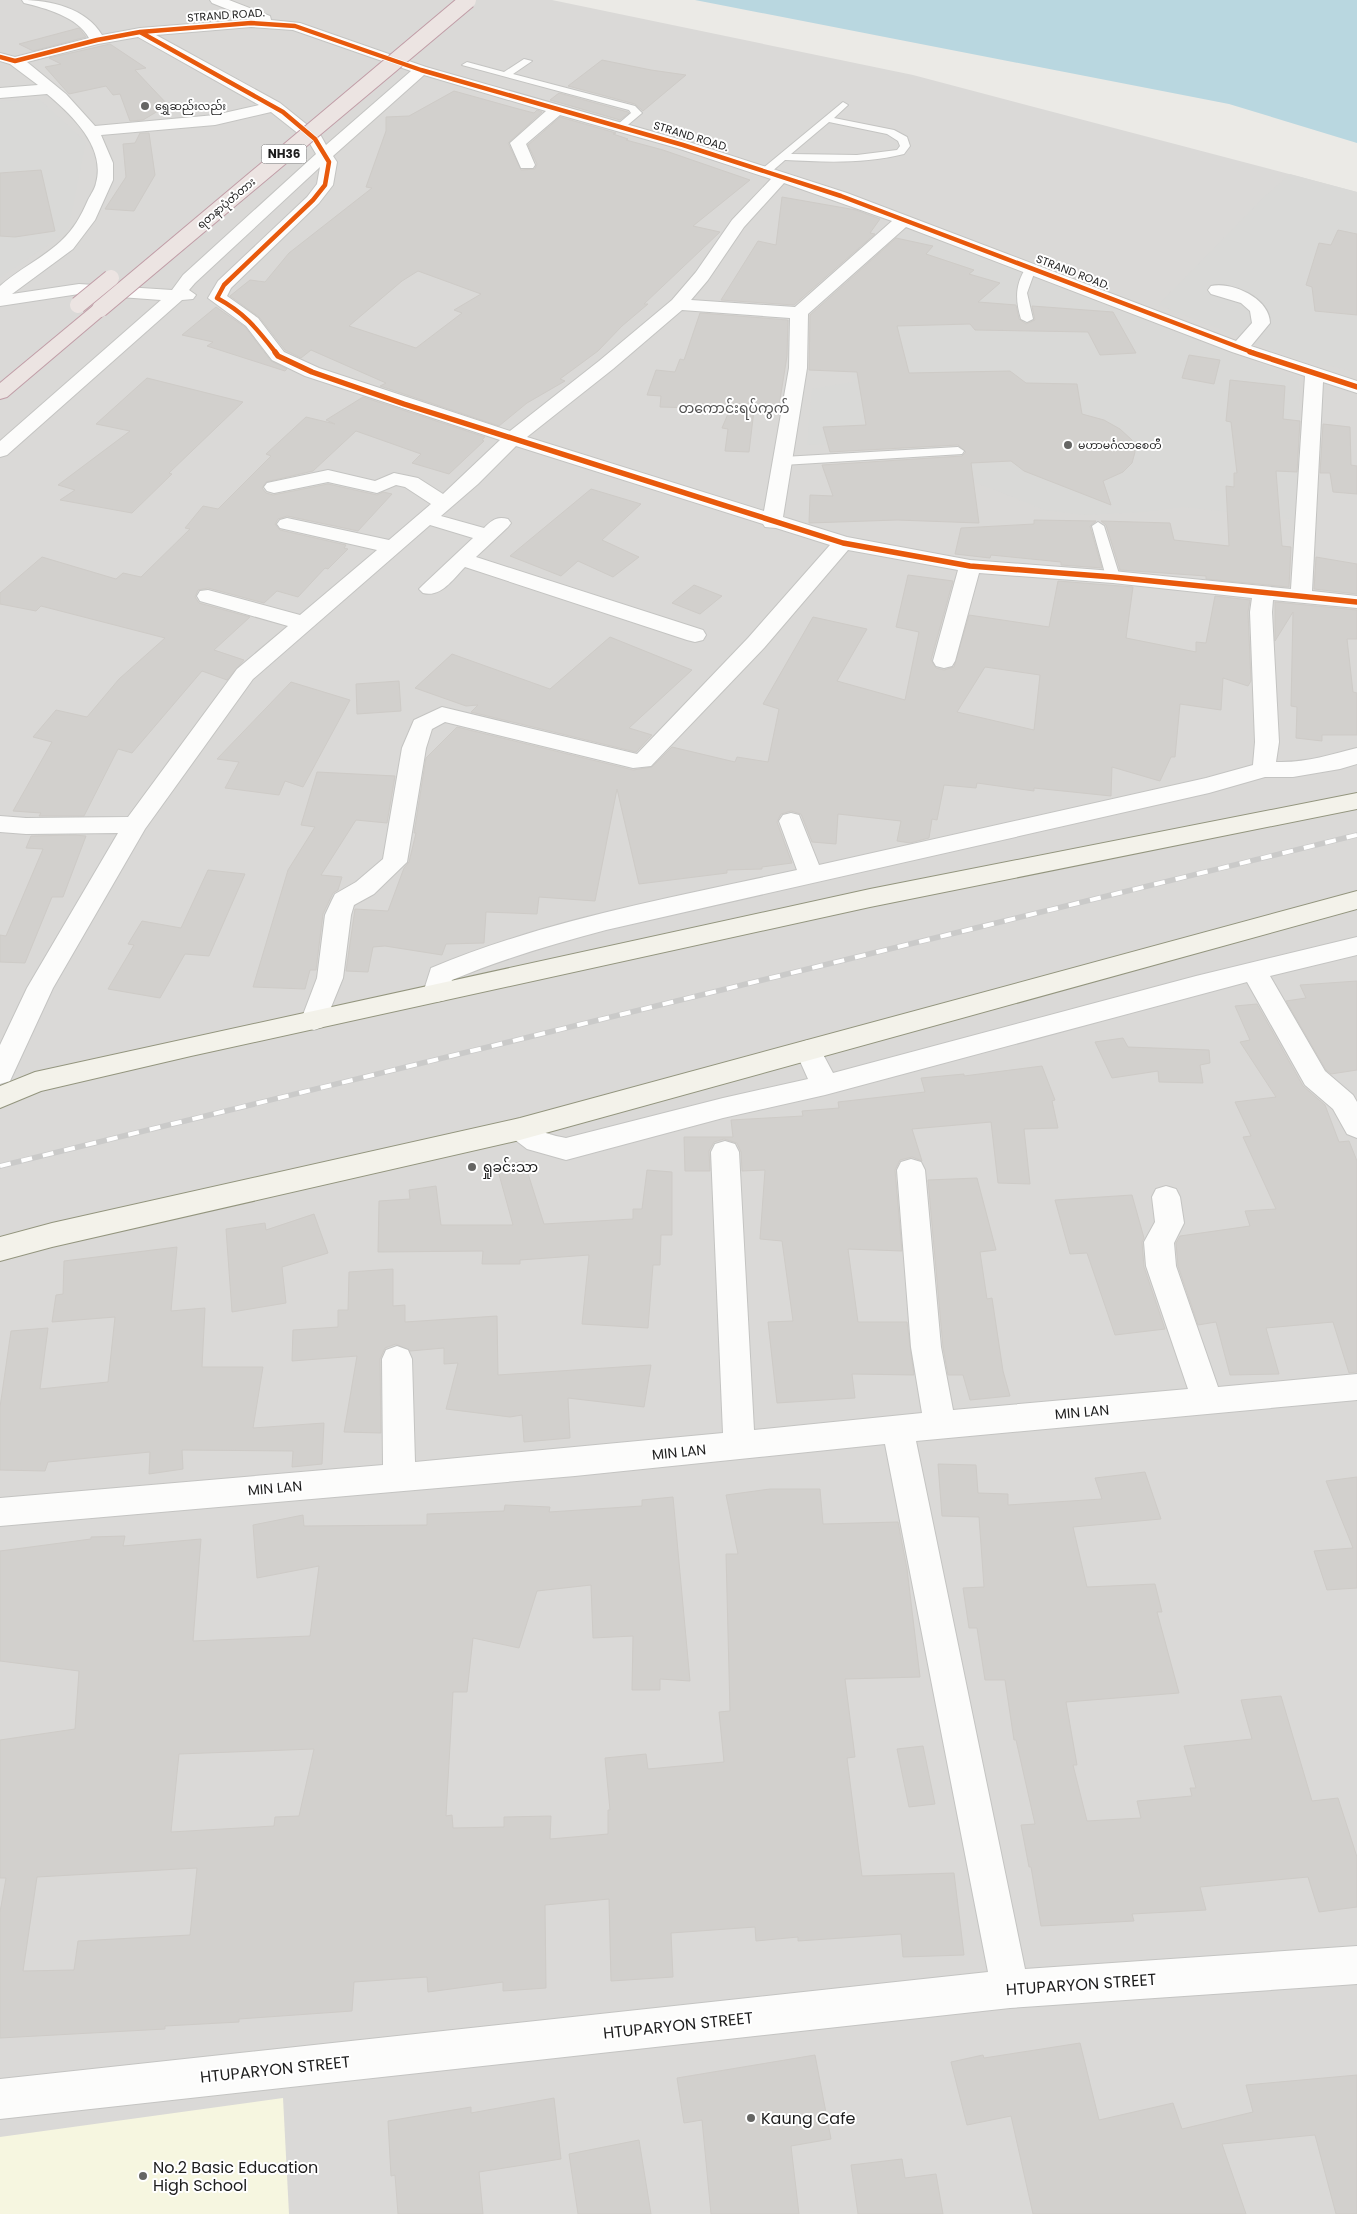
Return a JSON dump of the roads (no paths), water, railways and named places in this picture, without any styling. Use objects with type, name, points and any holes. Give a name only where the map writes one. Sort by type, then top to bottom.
[{"type":"highway","name":"ရတနာပုံတံတား","points":[[224,184],[447,0]]},
{"type":"highway","name":"ရတနာပုံတံတား","points":[[0,394],[468,0]]},
{"type":"highway","points":[[0,370],[124,267]]},
{"type":"main road","points":[[0,1098],[35,1082],[191,1046],[870,898],[1357,801]]},
{"type":"main road","points":[[0,1249],[72,1230],[520,1129],[1357,900]]},
{"type":"street","points":[[28,0],[43,3],[72,17],[89,27],[98,40]]},
{"type":"street","points":[[217,0],[276,23]]},
{"type":"street","name":"STRAND ROAD.","points":[[8,59],[140,32],[276,23],[295,26],[421,70],[620,127],[841,196],[1238,348],[1357,387]]},
{"type":"street","points":[[140,32],[275,106],[315,138],[329,162],[325,185],[313,200],[224,286],[218,298]]},
{"type":"street","points":[[0,294],[15,280],[76,236],[92,211],[105,179],[103,152],[92,131],[37,76],[8,59]]},
{"type":"street","points":[[0,451],[176,296],[189,280],[421,70]]},
{"type":"street","points":[[0,93],[50,89]]},
{"type":"street","points":[[92,131],[214,120],[275,106]]},
{"type":"street","points":[[527,165],[518,144],[540,122],[558,109]]},
{"type":"street","points":[[0,1074],[40,988],[136,825],[245,674],[427,518],[514,438],[606,365],[678,304],[702,276],[773,175]]},
{"type":"street","points":[[678,304],[799,313],[904,220]]},
{"type":"street","points":[[0,301],[79,289],[218,298],[235,308],[252,322],[273,352],[293,364],[312,372],[404,404],[843,543],[970,566],[1113,577],[1357,602]]},
{"type":"street","points":[[1217,290],[1252,302],[1259,309],[1261,323],[1238,348]]},
{"type":"street","points":[[772,522],[798,368],[799,313]]},
{"type":"street","points":[[1301,595],[1314,373]]},
{"type":"street","points":[[274,487],[328,476],[378,487],[394,478],[411,482],[444,503]]},
{"type":"street","points":[[427,518],[494,529],[430,589]]},
{"type":"street","points":[[287,524],[392,547]]},
{"type":"street","points":[[314,1020],[330,978],[338,915],[344,900],[365,888],[395,862],[414,748],[422,725],[442,714],[633,761],[642,761],[768,630],[843,543]]},
{"type":"street","points":[[462,559],[695,634]]},
{"type":"street","points":[[944,661],[970,566]]},
{"type":"street","points":[[1263,591],[1261,621],[1267,742],[1264,769]]},
{"type":"street","points":[[208,596],[303,624]]},
{"type":"street","points":[[436,993],[440,975],[509,947],[606,921],[1209,785],[1264,769],[1293,770],[1340,762],[1357,755]]},
{"type":"street","points":[[791,821],[805,863],[812,874]]},
{"type":"street","points":[[0,824],[26,826],[136,825]]},
{"type":"street","points":[[520,1129],[537,1141],[566,1149],[723,1108],[825,1085],[1254,971],[1357,946]]},
{"type":"street","points":[[1254,971],[1315,1078],[1343,1102],[1357,1126]]},
{"type":"street","points":[[808,1050],[825,1085]]},
{"type":"street","points":[[725,1152],[739,1446]]},
{"type":"street","points":[[911,1170],[926,1347],[940,1426]]},
{"type":"street","points":[[1166,1197],[1170,1223],[1159,1242],[1161,1266],[1207,1401]]},
{"type":"street","points":[[397,1359],[399,1478]]},
{"type":"street","name":"MIN LAN","points":[[0,1512],[399,1478],[898,1429],[1357,1387]]},
{"type":"street","points":[[898,1429],[1010,1989]]},
{"type":"street","name":"HTUPARYON STREET","points":[[0,2099],[1010,1989],[1357,1966]]},
{"type":"lane","points":[[506,75],[528,61]]},
{"type":"lane","points":[[467,64],[632,108],[637,113],[620,127]]},
{"type":"lane","points":[[458,81],[484,69]]},
{"type":"lane","points":[[773,175],[783,157],[843,105]]},
{"type":"lane","points":[[783,157],[880,158],[900,152],[905,146],[903,139],[890,132],[827,119]]},
{"type":"lane","points":[[1028,319],[1023,305],[1021,286],[1031,268]]},
{"type":"lane","points":[[782,461],[958,451]]},
{"type":"lane","points":[[1098,526],[1113,577]]},
{"type":"water","points":[[695,0],[1357,0],[1357,143],[1229,104]]},
{"type":"railway","points":[[0,1166],[1357,835]]},
{"type":"place","name":"ရွှေဆည်းလည်း","points":[[145,106]]},
{"type":"place","name":"မဟာမင်္ဂလာစေတီ","points":[[1068,445]]},
{"type":"place","name":"ရှုခင်းသာ","points":[[472,1167]]},
{"type":"place","name":"Kaung Cafe","points":[[751,2118]]},
{"type":"place","name":"No.2 Basic Education High School","points":[[143,2176]]},
{"type":"district","name":"တကောင်းရပ်ကွက်","points":[[734,408]]}]
